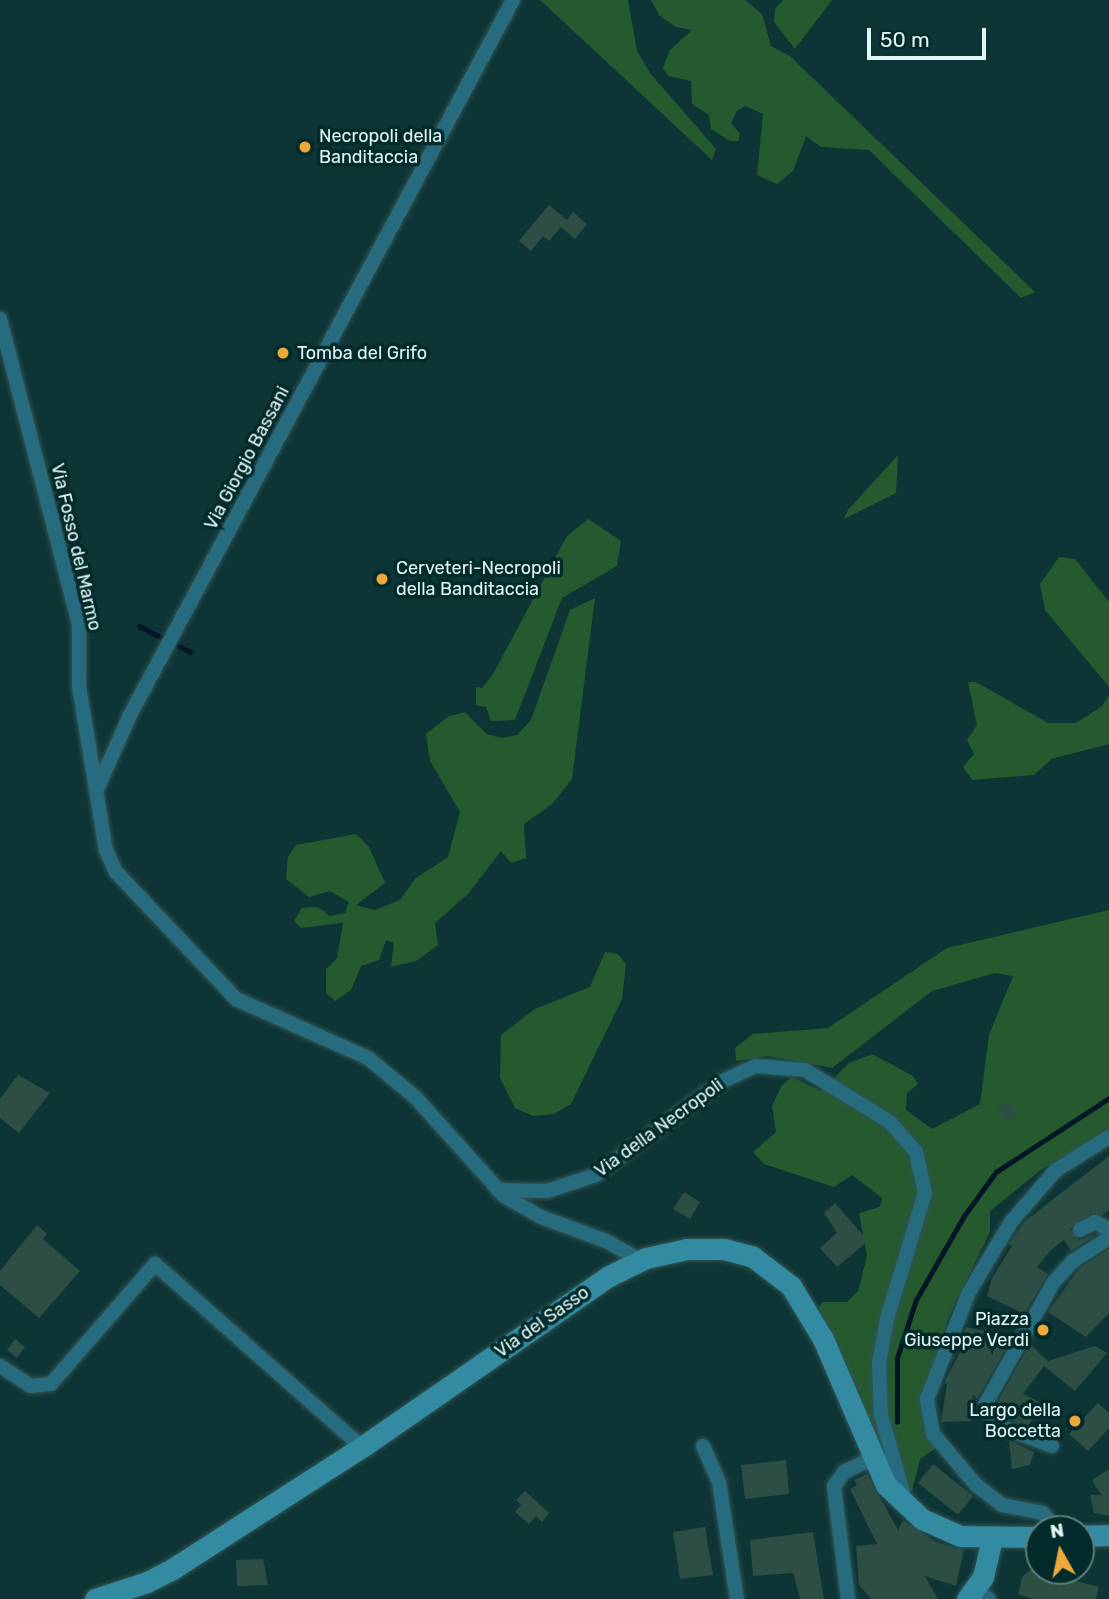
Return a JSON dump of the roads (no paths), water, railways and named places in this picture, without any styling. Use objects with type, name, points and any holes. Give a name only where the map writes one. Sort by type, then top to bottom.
[{"type":"street","name":"Via Giorgio Bassani","points":[[98,787],[130,715],[337,334],[513,0]]},
{"type":"street","name":"Via Fosso del Marmo","points":[[0,319],[79,625],[79,686],[98,787]]},
{"type":"street","points":[[98,787],[106,850],[116,872],[236,999],[368,1058],[415,1097],[496,1190],[532,1213],[606,1241],[640,1260]]},
{"type":"street","name":"Via della Necropoli","points":[[496,1190],[547,1192],[596,1175],[720,1082],[756,1066],[805,1070],[890,1122],[916,1152],[925,1186],[923,1208],[887,1319],[880,1364],[883,1428],[906,1501]]},
{"type":"street","points":[[1044,1515],[1002,1505],[976,1485],[933,1434],[927,1399],[969,1292],[1011,1222],[1056,1170],[1109,1137]]},
{"type":"street","points":[[1080,1230],[1094,1222],[1109,1229]]},
{"type":"street","points":[[1052,1446],[997,1425],[986,1403],[1053,1283],[1073,1261],[1109,1238]]},
{"type":"street","name":"Via del Sasso","points":[[95,1599],[156,1578],[362,1447],[602,1280],[640,1260],[680,1250],[724,1250],[753,1257],[783,1277],[818,1328],[888,1489],[906,1501]]},
{"type":"street","points":[[0,1366],[31,1386],[51,1384],[155,1265],[362,1447]]},
{"type":"street","points":[[703,1446],[719,1482],[737,1599]]},
{"type":"street","points":[[848,1599],[835,1486],[844,1472],[873,1458]]},
{"type":"street","points":[[906,1501],[939,1530],[992,1539],[1025,1538]]},
{"type":"street","points":[[978,1596],[992,1539]]},
{"type":"waterway","points":[[139,626],[165,639]]},
{"type":"waterway","points":[[179,646],[191,652]]},
{"type":"waterway","points":[[897,1422],[897,1358],[916,1300],[964,1216],[996,1172],[1109,1098]]},
{"type":"place","name":"Necropoli della Banditaccia","points":[[305,147]]},
{"type":"place","name":"Tomba del Grifo","points":[[283,353]]},
{"type":"place","name":"Cerveteri-Necropoli della Banditaccia","points":[[382,579]]},
{"type":"place","name":"Piazza Giuseppe Verdi","points":[[1043,1330]]},
{"type":"place","name":"Largo della Boccetta","points":[[1075,1421]]}]
